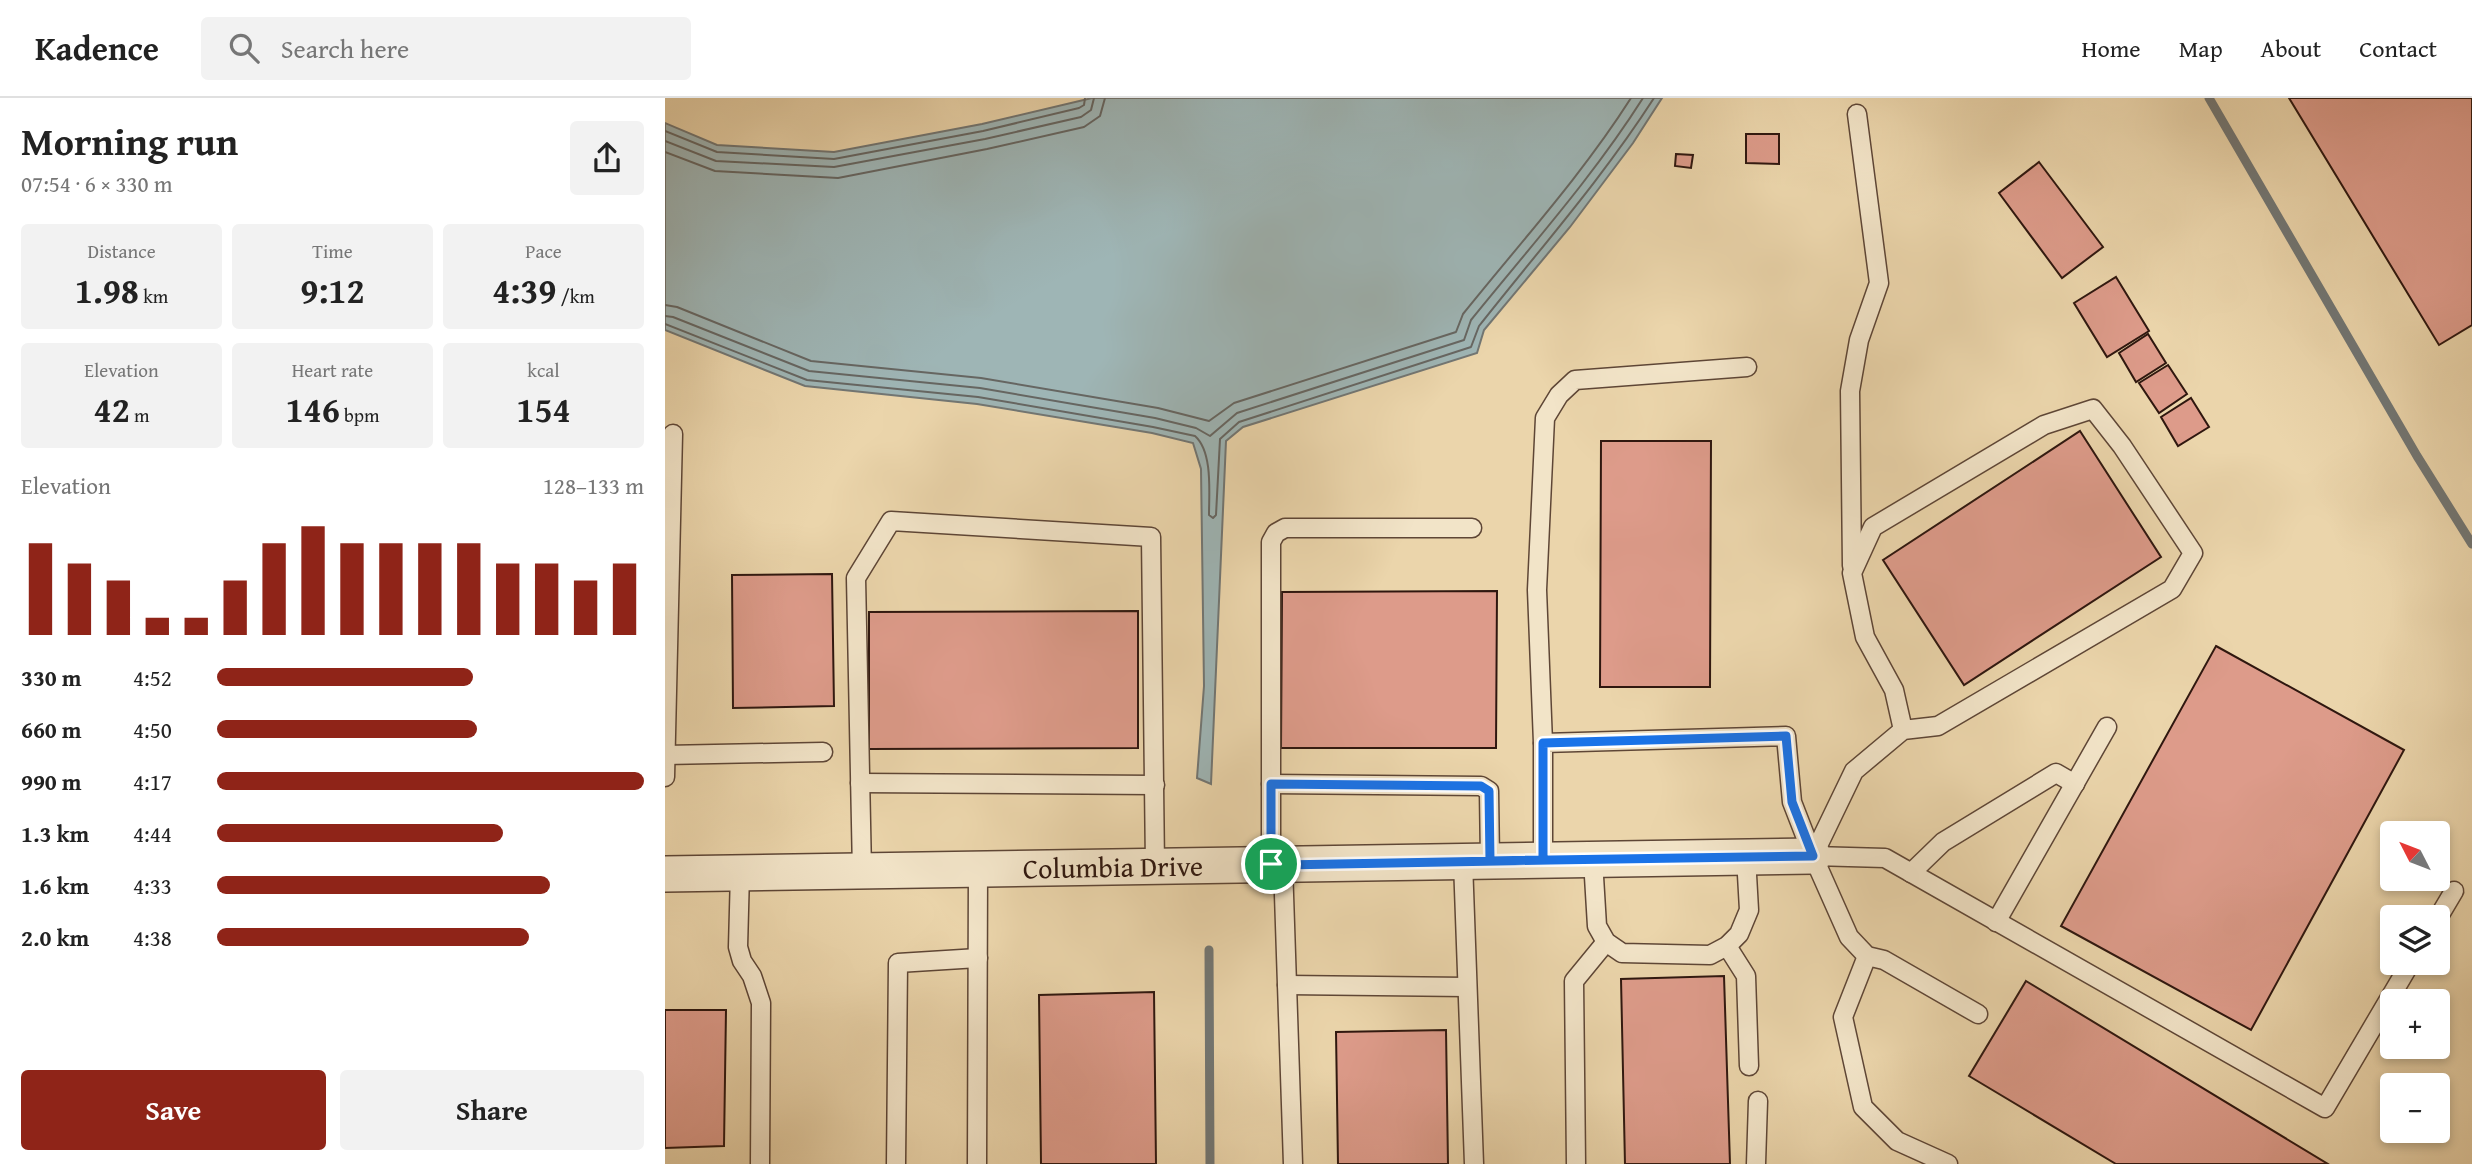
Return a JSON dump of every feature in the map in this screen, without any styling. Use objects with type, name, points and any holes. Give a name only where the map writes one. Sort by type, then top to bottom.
[{"type":"street","name":"Columbia Drive","points":[[665,874],[1813,856]]},
{"type":"lane","points":[[1857,114],[1879,283],[1859,340],[1850,391],[1852,573],[1865,637],[1893,690],[1903,730]]},
{"type":"lane","points":[[1543,860],[1543,743],[1538,590],[1545,418],[1559,395],[1575,380],[1747,367]]},
{"type":"lane","points":[[1813,856],[1854,771],[1903,730],[1938,726],[2172,589],[2193,553],[2122,446],[2093,409],[2044,425],[1873,527],[1852,573]]},
{"type":"lane","points":[[665,777],[673,434]]},
{"type":"lane","points":[[862,872],[856,578],[891,520],[1151,537],[1155,866]]},
{"type":"lane","points":[[1293,1164],[1287,985],[1271,784],[1271,542],[1276,533],[1285,528],[1472,528]]},
{"type":"lane","points":[[1996,922],[2107,727]]},
{"type":"lane","points":[[1543,743],[1786,736],[1792,802],[1849,937],[1867,956],[1884,960],[1977,1014]]},
{"type":"lane","points":[[665,755],[823,752]]},
{"type":"lane","points":[[1910,873],[1943,842],[2056,773],[2075,784]]},
{"type":"lane","points":[[860,783],[1155,785]]},
{"type":"lane","points":[[1271,784],[1481,786],[1489,791],[1476,861],[1467,986],[1474,1164]]},
{"type":"lane","points":[[1813,856],[1885,858],[2325,1108],[2403,975]]},
{"type":"lane","points":[[1593,860],[1597,926],[1606,942],[1622,953],[1710,955],[1727,946],[1739,934],[1749,909],[1746,857]]},
{"type":"lane","points":[[977,1164],[978,870]]},
{"type":"lane","points":[[740,873],[738,947],[761,1003],[760,1164]]},
{"type":"lane","points":[[2446,905],[2454,891]]},
{"type":"lane","points":[[1576,1164],[1574,981],[1606,942]]},
{"type":"lane","points":[[1727,946],[1747,976],[1749,1066]]},
{"type":"lane","points":[[1867,956],[1843,1017],[1863,1107],[1897,1141],[1948,1164]]},
{"type":"lane","points":[[897,1164],[898,963],[978,958]]},
{"type":"lane","points":[[1287,985],[1467,986]]},
{"type":"lane","points":[[1756,1164],[1758,1101]]},
{"type":"water","points":[[1092,98],[1662,98],[1633,143],[1570,227],[1484,330],[1477,353],[1243,427],[1226,441],[1211,784],[1197,778],[1204,686],[1201,469],[1193,443],[1152,433],[977,404],[805,386],[665,330],[665,123],[717,145],[834,152],[982,124]]},
{"type":"building","points":[[2289,98],[2472,98],[2472,325],[2439,345]]},
{"type":"building","points":[[1746,134],[1779,134],[1779,164],[1746,163]]},
{"type":"building","points":[[1676,154],[1693,155],[1691,168],[1675,166]]},
{"type":"building","points":[[2039,162],[2103,247],[2062,278],[1999,193]]},
{"type":"building","points":[[2116,277],[2149,331],[2107,357],[2074,303]]},
{"type":"building","points":[[2148,334],[2166,363],[2136,382],[2119,353]]},
{"type":"building","points":[[2168,365],[2187,394],[2159,413],[2139,383]]},
{"type":"building","points":[[2191,398],[2209,427],[2178,446],[2161,417]]},
{"type":"building","points":[[2080,431],[2161,557],[1964,685],[1883,560]]},
{"type":"building","points":[[1601,441],[1711,441],[1710,687],[1600,687]]},
{"type":"building","points":[[832,574],[834,706],[733,708],[732,575]]},
{"type":"building","points":[[1497,591],[1496,748],[1281,748],[1282,592]]},
{"type":"building","points":[[1138,611],[1138,748],[869,749],[869,612]]},
{"type":"building","points":[[2216,646],[2404,750],[2251,1030],[2061,926]]},
{"type":"building","points":[[1724,976],[1730,1164],[1625,1164],[1621,979]]},
{"type":"building","points":[[2026,981],[2328,1164],[2116,1164],[1969,1076]]},
{"type":"building","points":[[1154,992],[1156,1164],[1041,1164],[1039,995]]},
{"type":"building","points":[[665,1010],[726,1010],[724,1146],[665,1148]]},
{"type":"building","points":[[1446,1030],[1448,1164],[1338,1164],[1336,1032]]},
{"type":"waterway","points":[[2209,98],[2417,456],[2472,544]]},
{"type":"waterway","points":[[1209,950],[1210,1164]]},
{"type":"route","points":[[1786,736],[1792,802],[1813,856],[1283,865],[1271,864],[1271,784],[1481,786],[1489,791],[1490,861],[1543,860],[1543,743],[1786,736]]}]
